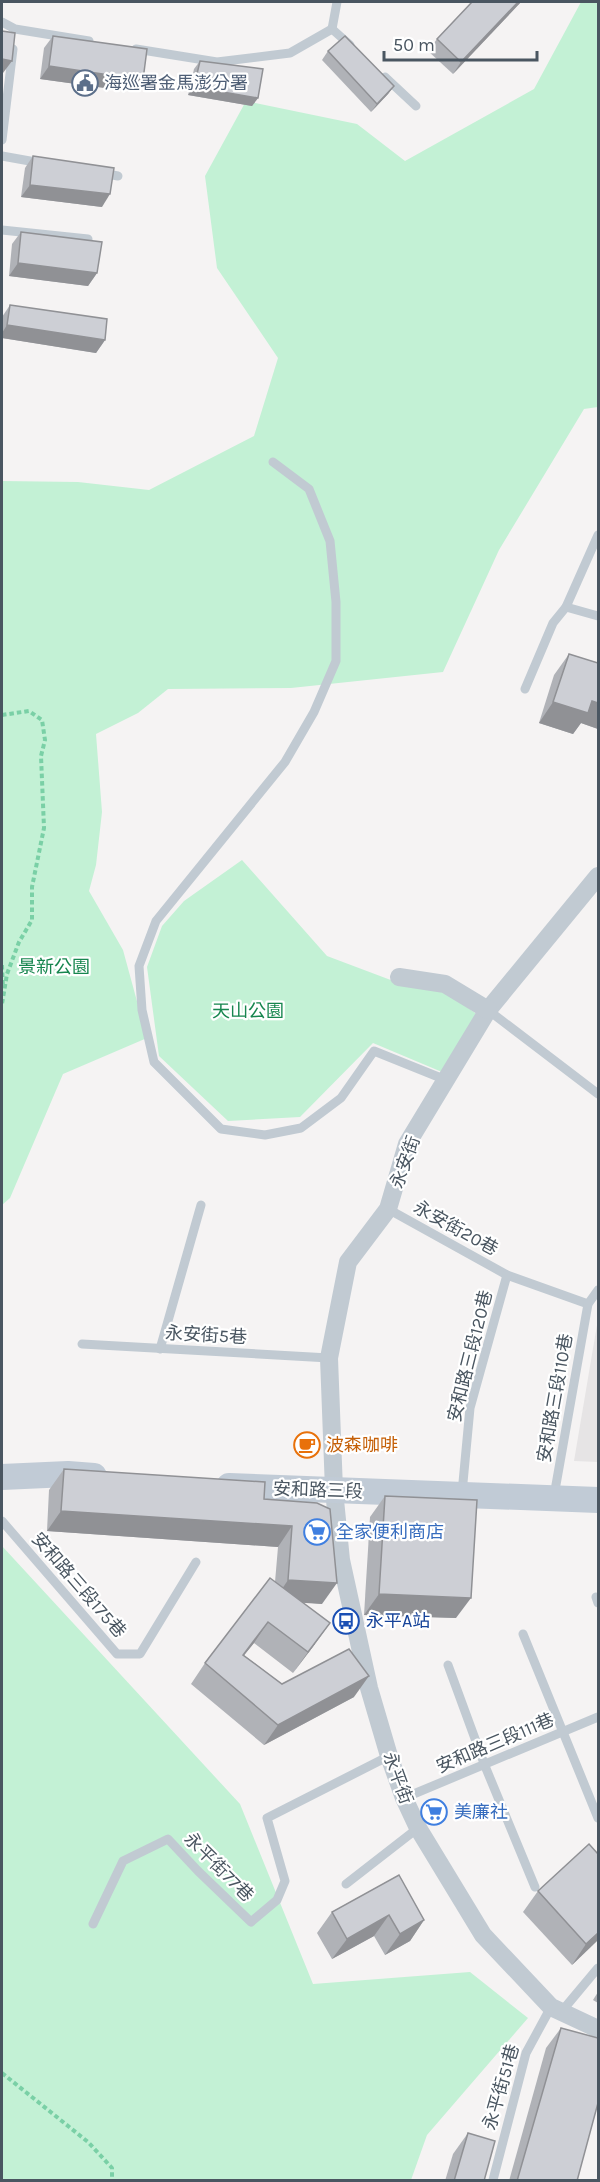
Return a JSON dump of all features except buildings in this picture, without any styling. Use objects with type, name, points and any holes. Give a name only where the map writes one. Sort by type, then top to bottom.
[{"type":"main road","points":[[2,1477],[68,1474],[115,1478]]},
{"type":"main road","name":"安和路三段","points":[[209,1485],[598,1500]]},
{"type":"street","name":"永安街","points":[[334,1491],[329,1358],[348,1262],[388,1209],[407,1144],[488,1010],[598,876]]},
{"type":"street","points":[[399,976],[445,984],[488,1010]]},
{"type":"street","name":"永平街","points":[[334,1491],[341,1560],[369,1688],[389,1756],[418,1828],[483,1935],[556,2009],[598,2029]]},
{"type":"lane","points":[[127,48],[217,62],[290,53],[332,29],[337,2]]},
{"type":"lane","points":[[2,22],[15,29],[93,42]]},
{"type":"lane","points":[[2,140],[15,29]]},
{"type":"lane","points":[[332,29],[357,52]]},
{"type":"lane","points":[[374,67],[416,106]]},
{"type":"lane","points":[[2,156],[48,164]]},
{"type":"lane","points":[[95,172],[118,176]]},
{"type":"lane","points":[[2,230],[88,239]]},
{"type":"lane","points":[[273,462],[309,489],[330,541],[336,602],[336,661],[314,712],[285,762],[156,921],[139,966],[141,1010],[154,1062],[221,1129],[265,1135],[301,1128],[341,1098],[374,1051],[446,1080]]},
{"type":"lane","points":[[525,689],[553,623],[566,607],[598,535]]},
{"type":"lane","points":[[566,607],[598,616]]},
{"type":"lane","points":[[488,1010],[598,1094]]},
{"type":"lane","points":[[160,1349],[201,1205]]},
{"type":"lane","name":"永安街20巷","points":[[388,1209],[507,1275]]},
{"type":"lane","name":"安和路三段120巷","points":[[461,1494],[470,1408],[507,1275],[588,1304]]},
{"type":"lane","points":[[588,1304],[598,1290]]},
{"type":"lane","name":"安和路三段110巷","points":[[554,1498],[588,1304]]},
{"type":"lane","name":"永安街5巷","points":[[82,1344],[329,1358]]},
{"type":"lane","name":"安和路三段175巷","points":[[2,1521],[117,1654],[140,1654],[196,1562]]},
{"type":"lane","points":[[523,1634],[598,1818]]},
{"type":"lane","points":[[448,1665],[485,1766],[535,1887]]},
{"type":"lane","name":"安和路三段111巷","points":[[404,1798],[598,1717]]},
{"type":"lane","name":"永平街77巷","points":[[93,1924],[123,1861],[168,1839],[250,1922],[277,1900],[285,1881],[267,1818],[389,1756]]},
{"type":"lane","points":[[346,1884],[418,1828]]},
{"type":"lane","name":"永平街51巷","points":[[493,2181],[526,2053],[556,2009],[598,1968]]},
{"type":"path","points":[[2,715],[29,711],[42,720],[45,740],[41,756],[44,828],[32,887],[32,920],[19,942],[3,995]]},
{"type":"path","points":[[2,965],[2,1005]]},
{"type":"path","points":[[2,2073],[88,2142],[112,2168],[112,2181]]},
{"type":"shaded area","points":[[598,1319],[598,1462],[574,1461]]},
{"type":"green space","name":"景新公園","points":[[581,2],[598,2],[598,407],[584,409],[499,550],[443,672],[291,688],[168,689],[138,713],[96,734],[102,812],[96,865],[89,891],[123,950],[147,1038],[63,1074],[10,1198],[2,1205],[2,481],[78,482],[149,490],[254,436],[278,358],[217,268],[205,176],[246,101],[357,124],[405,161],[534,89]]},
{"type":"green space","name":"天山公園","points":[[242,860],[327,956],[396,982],[433,983],[478,1015],[442,1072],[373,1043],[300,1117],[228,1121],[159,1056],[147,967],[162,926],[184,901]]},
{"type":"green space","points":[[2,1546],[240,1804],[313,1984],[470,1972],[528,2018],[427,2135],[411,2180],[2,2180]]},
{"type":"place","name":"海巡署金馬澎分署","points":[[85,83]]},
{"type":"place","name":"波森咖啡","points":[[307,1445]]},
{"type":"place","name":"全家便利商店","points":[[317,1532]]},
{"type":"place","name":"永平A站","points":[[346,1621]]},
{"type":"place","name":"美廉社","points":[[434,1812]]}]
